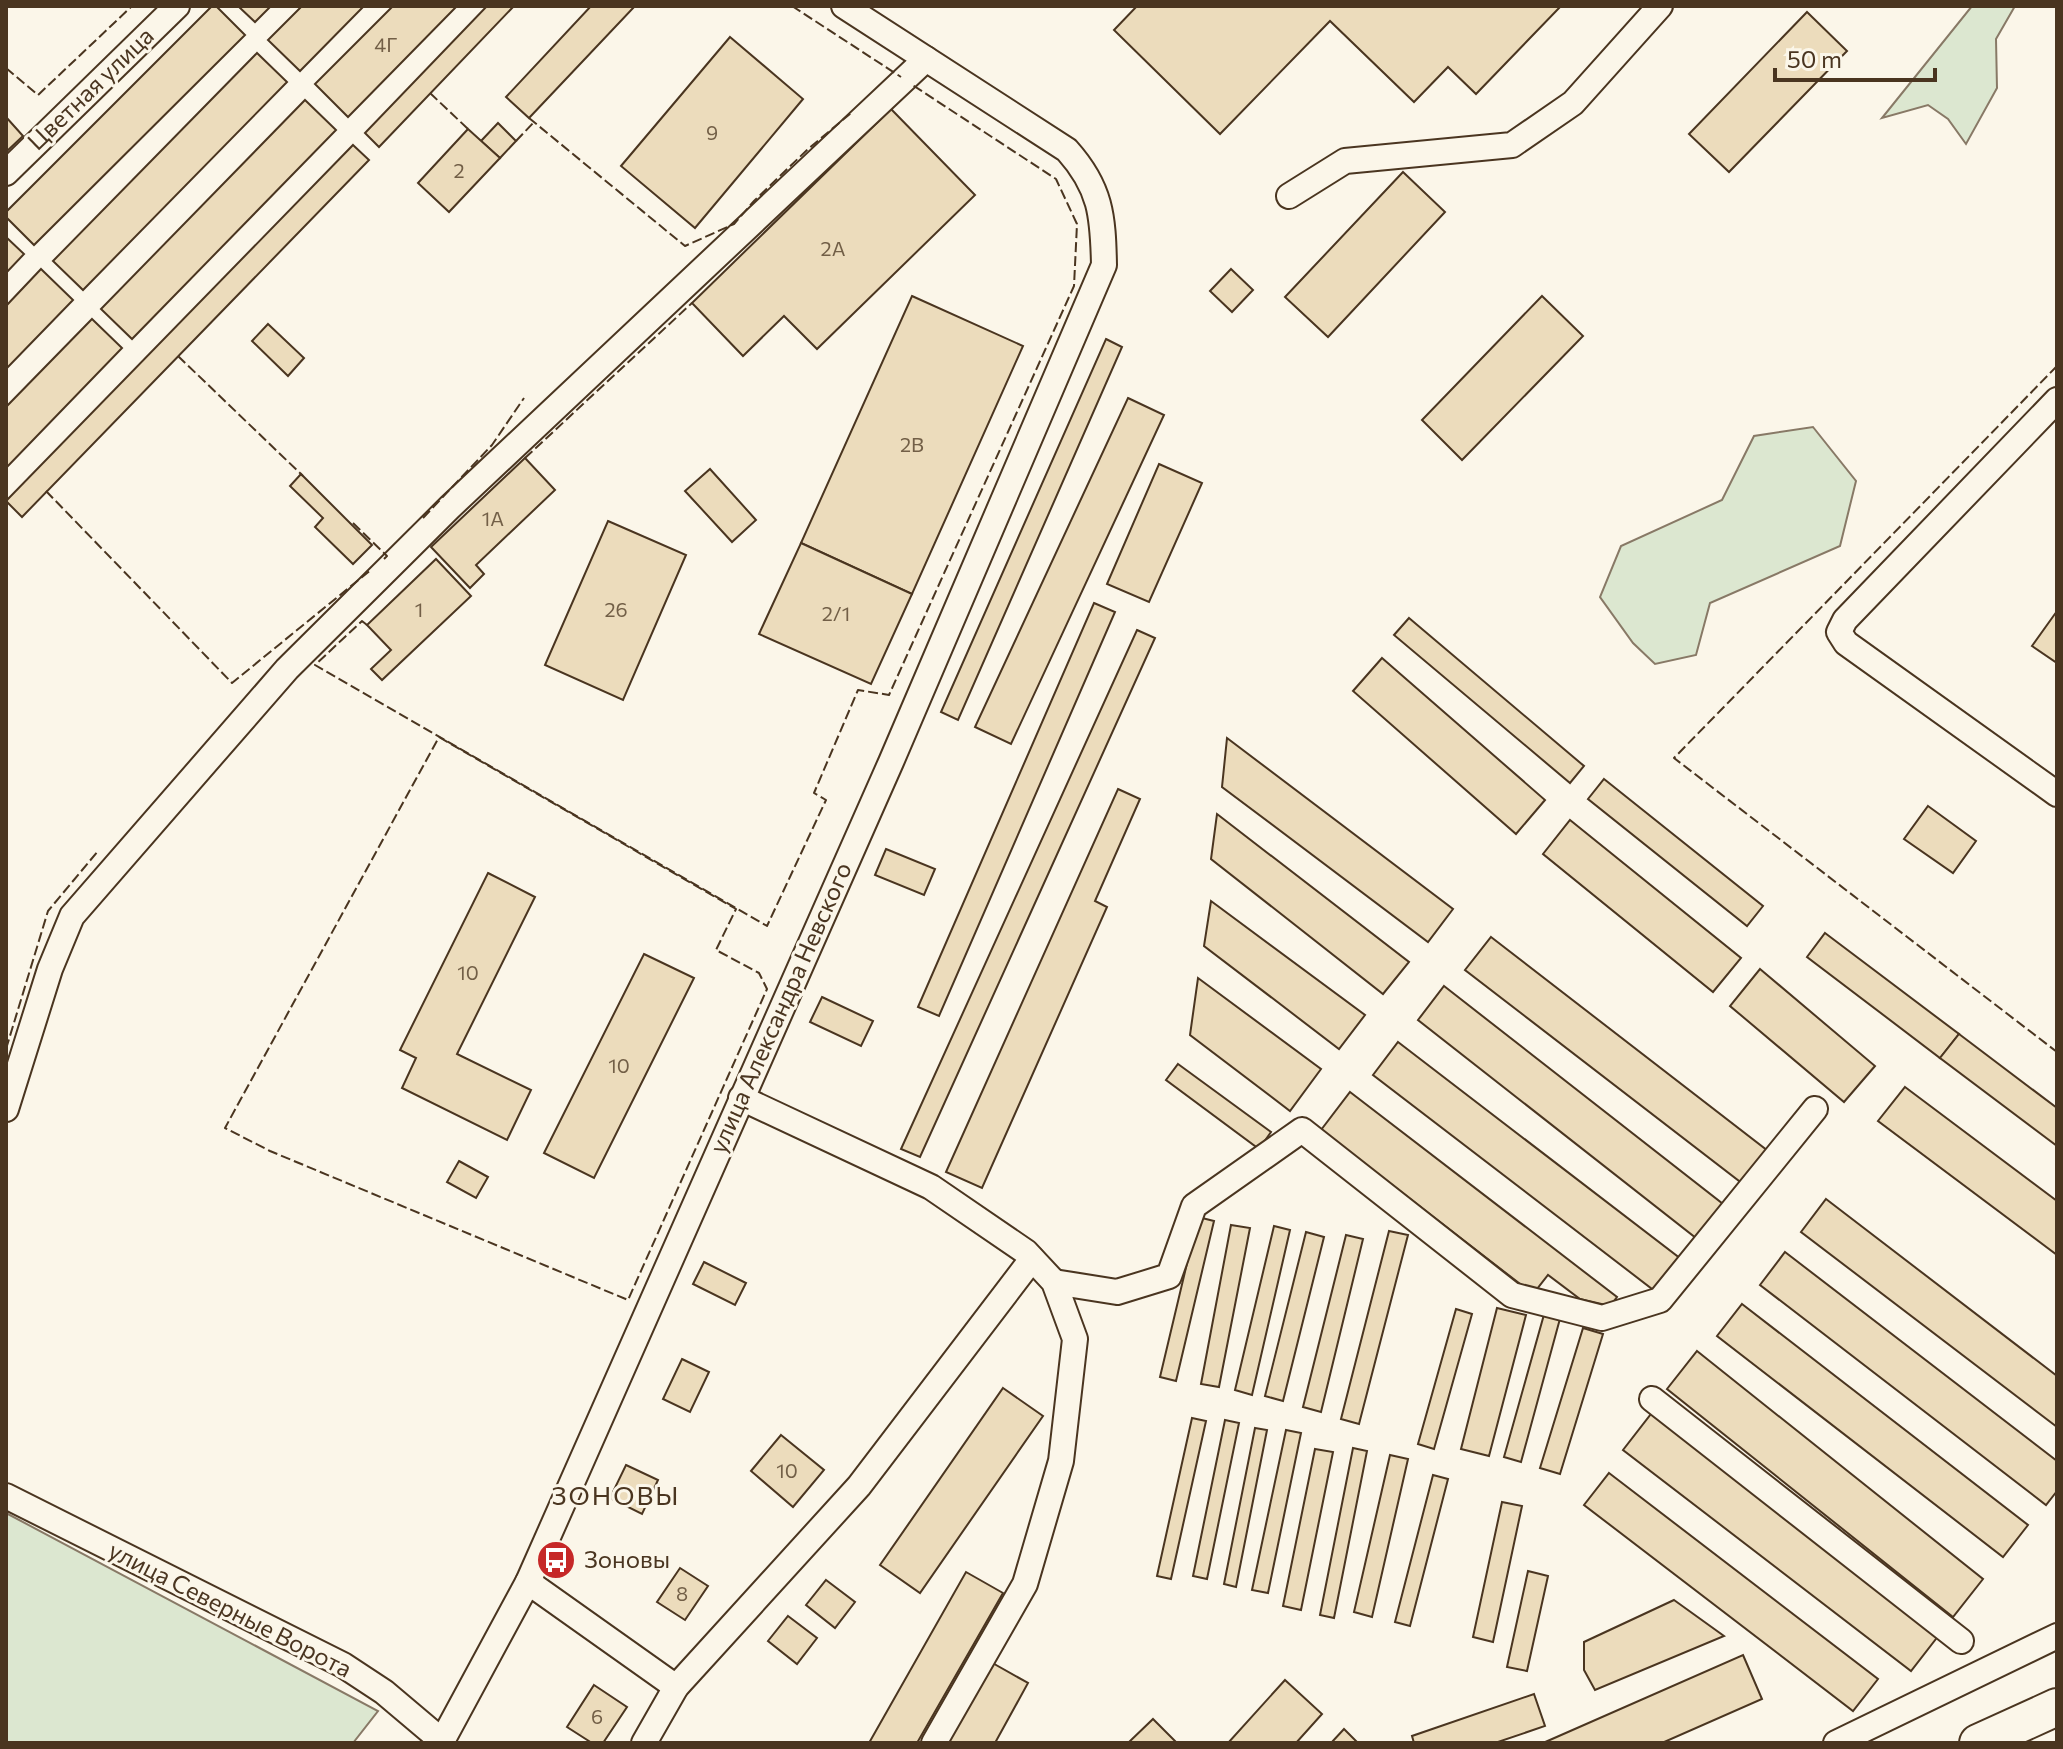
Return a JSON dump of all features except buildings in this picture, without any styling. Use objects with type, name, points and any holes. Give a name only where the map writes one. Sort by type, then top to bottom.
[{"type":"highway","points":[[1978,1743],[2057,1707]]},
{"type":"highway","points":[[2032,1743],[2057,1731]]},
{"type":"street","name":"Цветная улица","points":[[6,173],[177,6]]},
{"type":"street","points":[[6,1109],[50,969],[72,916],[287,669],[450,507],[926,59],[844,6]]},
{"type":"street","points":[[1289,196],[1345,161],[1512,145],[1573,103],[1660,6]]},
{"type":"street","name":"улица Александра Невского","points":[[441,1742],[528,1582],[891,762],[1104,265],[1103,222],[1087,173],[1067,150],[926,59]]},
{"type":"street","points":[[2057,400],[1845,620],[1839,632],[1846,643],[2057,794]]},
{"type":"street","points":[[741,1098],[931,1187],[1026,1252],[1054,1282],[1075,1339],[1061,1461],[1025,1584],[934,1743]]},
{"type":"street","points":[[1054,1282],[1117,1292],[1169,1276],[1194,1206],[1302,1130],[1512,1295],[1602,1318],[1660,1300],[1815,1109]]},
{"type":"street","points":[[644,1743],[676,1687],[859,1486],[1032,1259]]},
{"type":"street","points":[[1652,1399],[1961,1641]]},
{"type":"street","name":"улица Северные Ворота","points":[[6,1496],[343,1665],[384,1692],[441,1742]]},
{"type":"street","points":[[528,1582],[676,1687]]},
{"type":"street","points":[[1836,1743],[2057,1636]]},
{"type":"green space","points":[[1972,6],[2015,6],[1996,39],[1997,88],[1966,144],[1948,119],[1928,105],[1882,118]]},
{"type":"green space","points":[[1813,427],[1856,481],[1840,546],[1710,603],[1696,655],[1655,664],[1633,643],[1600,597],[1621,546],[1722,500],[1754,436]]},
{"type":"green space","points":[[6,1513],[378,1711],[353,1743],[6,1743]]},
{"type":"fence","points":[[6,68],[38,95],[132,6]]},
{"type":"fence","points":[[792,6],[901,77]]},
{"type":"fence","points":[[367,625],[362,621],[315,665],[767,926],[826,800],[814,793],[858,690],[889,695],[1074,286],[1077,224],[1056,179],[911,84]]},
{"type":"fence","points":[[430,93],[468,129]]},
{"type":"fence","points":[[529,118],[685,246],[734,224],[807,150],[851,113]]},
{"type":"fence","points":[[516,141],[534,122]]},
{"type":"fence","points":[[525,458],[692,303]]},
{"type":"fence","points":[[178,356],[303,476]]},
{"type":"fence","points":[[2057,366],[1674,758],[2057,1052]]},
{"type":"fence","points":[[423,518],[492,445],[524,398]]},
{"type":"fence","points":[[46,491],[232,683],[372,569]]},
{"type":"fence","points":[[353,523],[387,556],[384,559]]},
{"type":"fence","points":[[439,737],[736,909],[716,950],[759,973],[767,989],[628,1300],[270,1151],[225,1128],[439,737]]},
{"type":"fence","points":[[6,1049],[48,911],[98,851]]},
{"type":"place","name":"Зоновы","points":[[556,1560]]},
{"type":"district","name":"ЗОНОВЫ","points":[[616,1496]]}]
